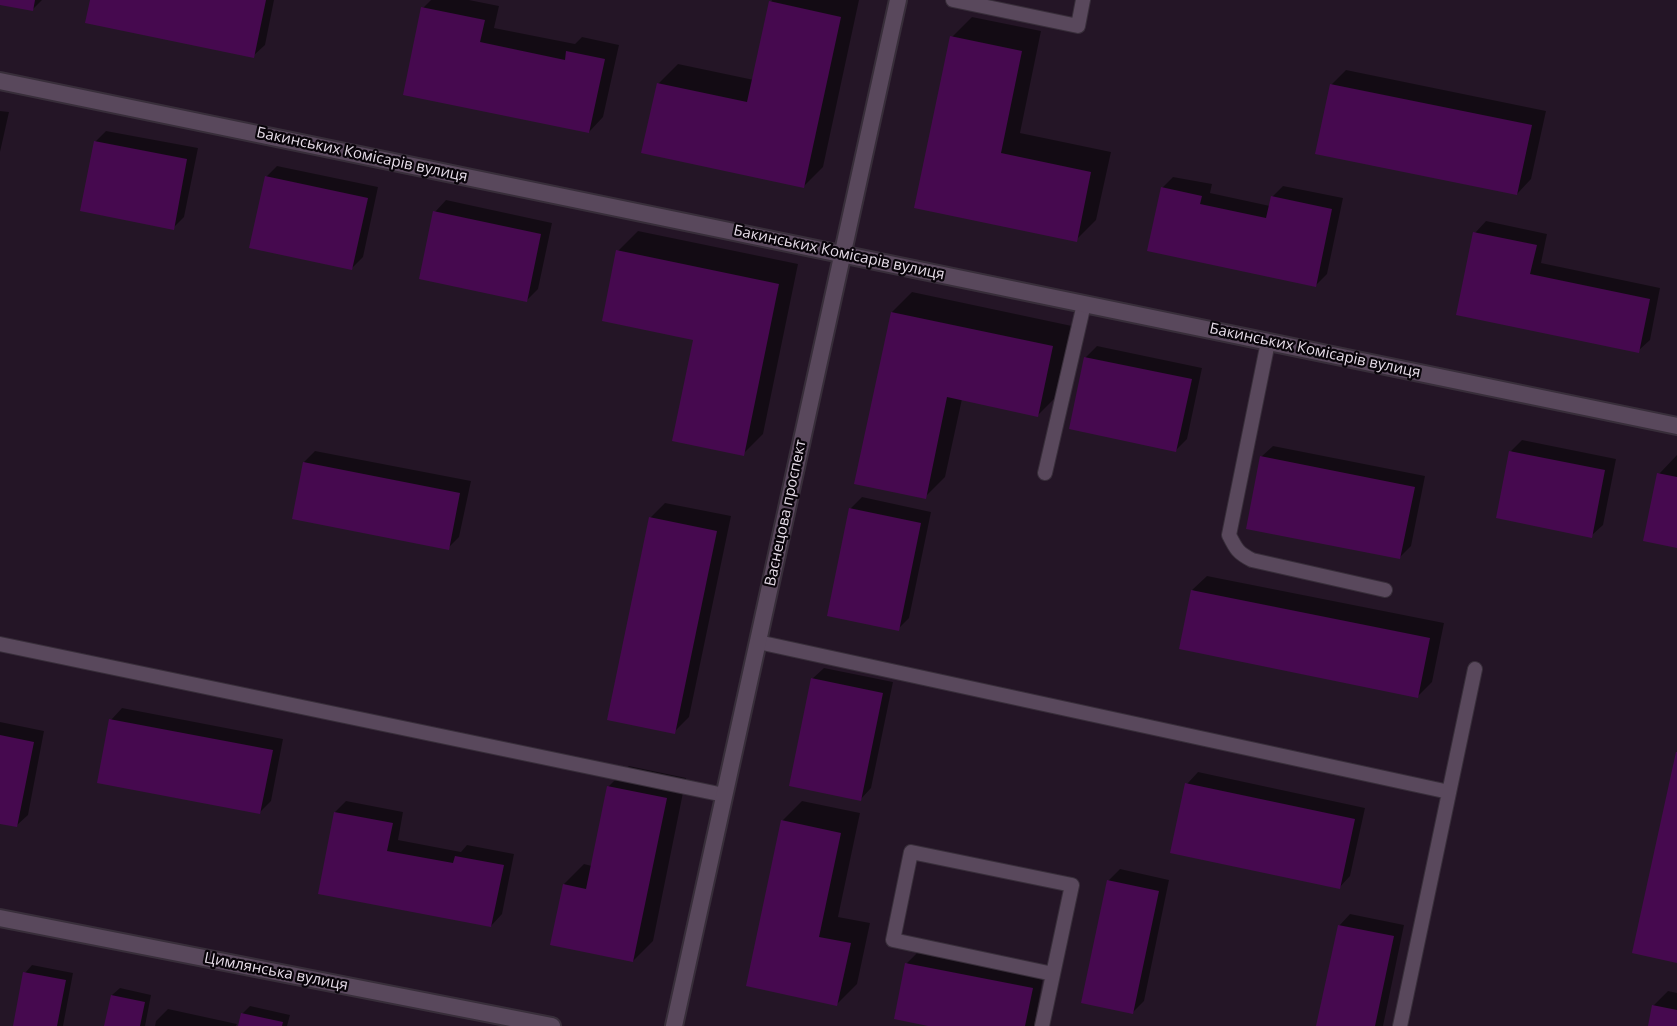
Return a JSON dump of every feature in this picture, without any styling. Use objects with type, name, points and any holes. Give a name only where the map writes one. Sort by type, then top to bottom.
[{"type":"street","name":"Васнецова проспект","points":[[674,1026],[898,0]]},
{"type":"street","name":"Бакинських Комісарів вулиця","points":[[0,81],[1677,426]]},
{"type":"street","name":"Цимлянська вулиця","points":[[0,918],[552,1026]]},
{"type":"lane","points":[[953,0],[1078,26],[1083,0]]},
{"type":"lane","points":[[1045,473],[1084,303]]},
{"type":"lane","points":[[1268,342],[1229,535],[1234,546],[1240,554],[1252,560],[1384,590]]},
{"type":"lane","points":[[758,642],[1449,792]]},
{"type":"lane","points":[[0,644],[724,795]]},
{"type":"lane","points":[[1400,1026],[1475,669]]},
{"type":"lane","points":[[1042,1026],[1072,885],[911,852],[893,939],[1053,974]]},
{"type":"building","points":[[0,0],[35,0],[33,11],[0,5]]},
{"type":"building","points":[[90,0],[266,0],[254,58],[85,23]]},
{"type":"building","points":[[769,1],[841,17],[804,188],[641,153],[657,83],[747,102]]},
{"type":"building","points":[[421,7],[485,20],[480,42],[565,60],[566,51],[605,59],[589,133],[403,95]]},
{"type":"building","points":[[950,36],[1022,51],[1001,153],[1091,172],[1077,242],[914,208]]},
{"type":"building","points":[[1330,84],[1532,125],[1517,195],[1315,154]]},
{"type":"building","points":[[94,141],[187,159],[174,230],[80,211]]},
{"type":"building","points":[[265,176],[368,198],[352,270],[249,248]]},
{"type":"building","points":[[1161,187],[1202,196],[1200,204],[1266,218],[1271,196],[1332,209],[1316,287],[1147,251]]},
{"type":"building","points":[[433,211],[541,234],[527,302],[419,279]]},
{"type":"building","points":[[1473,232],[1537,245],[1530,274],[1650,299],[1639,353],[1456,315]]},
{"type":"building","points":[[616,250],[779,284],[744,456],[672,441],[693,340],[602,321]]},
{"type":"building","points":[[891,312],[1053,346],[1038,417],[947,397],[926,499],[854,484]]},
{"type":"building","points":[[1084,357],[1192,379],[1176,452],[1069,429]]},
{"type":"building","points":[[1509,451],[1605,470],[1592,538],[1496,518]]},
{"type":"building","points":[[1260,456],[1415,487],[1400,559],[1246,529]]},
{"type":"building","points":[[303,462],[460,493],[449,550],[292,519]]},
{"type":"building","points":[[1657,473],[1677,477],[1677,548],[1643,541]]},
{"type":"building","points":[[849,508],[921,523],[899,631],[827,616]]},
{"type":"building","points":[[649,517],[717,531],[675,734],[607,720]]},
{"type":"building","points":[[1191,590],[1430,638],[1418,698],[1179,649]]},
{"type":"building","points":[[811,678],[883,693],[861,801],[789,786]]},
{"type":"building","points":[[109,719],[273,750],[260,814],[97,783]]},
{"type":"building","points":[[0,735],[34,742],[17,827],[0,824]]},
{"type":"building","points":[[1677,752],[1677,963],[1632,953]]},
{"type":"building","points":[[1185,783],[1355,819],[1340,889],[1170,853]]},
{"type":"building","points":[[607,786],[667,798],[633,962],[550,945],[563,884],[586,889]]},
{"type":"building","points":[[334,812],[393,823],[387,851],[453,863],[455,856],[504,865],[491,927],[318,894]]},
{"type":"building","points":[[781,820],[841,833],[819,937],[851,943],[837,1006],[746,986]]},
{"type":"building","points":[[1107,880],[1159,891],[1133,1014],[1081,1003]]},
{"type":"building","points":[[1338,925],[1394,936],[1375,1026],[1316,1026]]},
{"type":"building","points":[[905,963],[1033,988],[1025,1026],[928,1026],[894,1019]]},
{"type":"building","points":[[23,972],[66,980],[57,1026],[13,1026]]},
{"type":"building","points":[[111,995],[145,1002],[140,1026],[104,1026]]},
{"type":"building","points":[[1652,1005],[1677,1010],[1677,1026],[1648,1026]]},
{"type":"building","points":[[241,1013],[283,1022],[282,1026],[238,1026]]}]
